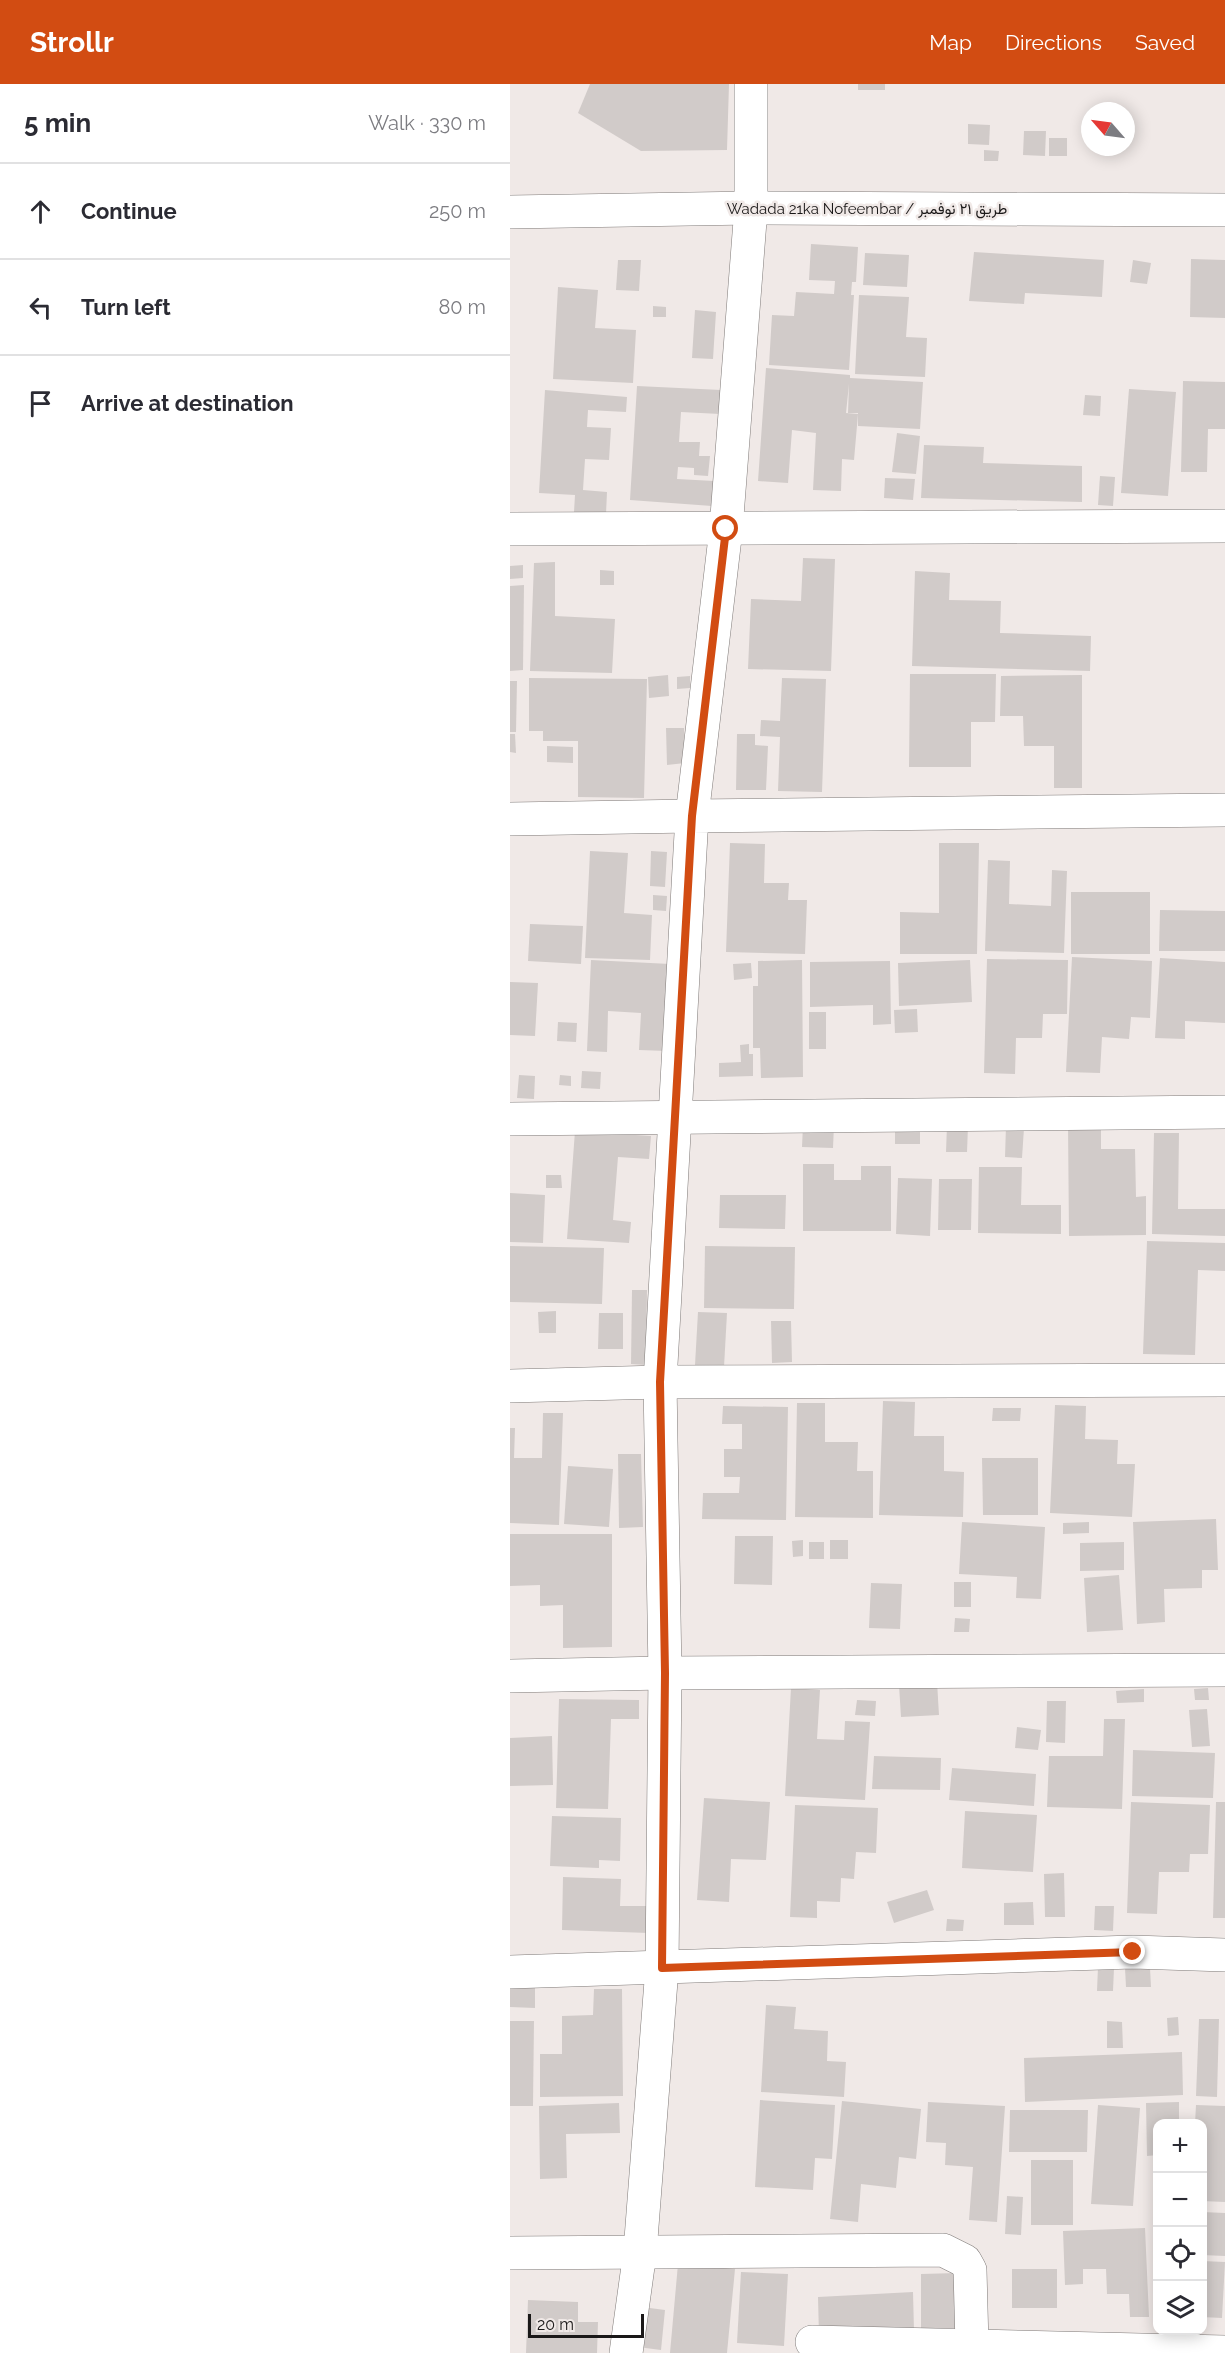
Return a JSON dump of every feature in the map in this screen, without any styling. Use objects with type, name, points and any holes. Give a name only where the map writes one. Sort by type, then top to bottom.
[{"type":"street","points":[[626,2353],[640,2252],[662,1968],[665,1673],[660,1382],[692,816],[726,529],[751,208],[751,84]]},
{"type":"street","name":"Wadada 21ka Nofeembar / طريق ٢١ نوفمبر","points":[[510,212],[751,208],[1225,210]]},
{"type":"street","points":[[510,530],[1225,526]]},
{"type":"street","points":[[510,819],[1225,810]]},
{"type":"street","points":[[510,1119],[1225,1112]]},
{"type":"street","points":[[510,1386],[660,1382],[1225,1380]]},
{"type":"street","points":[[510,1676],[1225,1670]]},
{"type":"street","points":[[510,1972],[1133,1952],[1225,1955]]},
{"type":"street","points":[[510,2253],[943,2250],[965,2261],[970,2270],[972,2345]]},
{"type":"street","points":[[812,2342],[1225,2352]]},
{"type":"building","points":[[590,84],[729,84],[727,150],[641,151],[578,113]]},
{"type":"building","points":[[858,84],[885,84],[885,90],[858,90]]},
{"type":"building","points":[[968,124],[990,125],[989,145],[968,144]]},
{"type":"building","points":[[1024,131],[1046,131],[1045,156],[1023,155]]},
{"type":"building","points":[[1049,138],[1067,138],[1067,156],[1049,156]]},
{"type":"building","points":[[984,150],[999,151],[998,161],[984,161]]},
{"type":"building","points":[[811,244],[858,247],[856,282],[852,282],[851,295],[854,295],[849,370],[769,365],[772,315],[794,316],[796,292],[834,294],[835,281],[809,280]]},
{"type":"building","points":[[974,252],[1104,260],[1102,297],[1025,293],[1024,304],[969,301]]},
{"type":"building","points":[[865,253],[909,255],[907,287],[863,285]]},
{"type":"building","points":[[1191,259],[1225,260],[1225,318],[1190,317]]},
{"type":"building","points":[[618,260],[641,260],[639,291],[616,290]]},
{"type":"building","points":[[1133,260],[1151,263],[1147,284],[1130,282]]},
{"type":"building","points":[[558,287],[598,290],[595,328],[636,330],[633,383],[553,379]]},
{"type":"building","points":[[859,295],[909,297],[906,337],[927,338],[925,377],[855,374]]},
{"type":"building","points":[[653,306],[666,307],[666,317],[653,317]]},
{"type":"building","points":[[695,310],[716,312],[713,359],[692,358]]},
{"type":"building","points":[[766,368],[850,375],[850,378],[923,382],[920,429],[858,426],[858,414],[854,460],[842,459],[841,491],[813,490],[816,433],[792,430],[788,483],[758,481]],"holes":[[[849,384],[848,413],[858,414],[846,413]]]},
{"type":"building","points":[[1183,381],[1225,382],[1225,429],[1208,429],[1207,472],[1181,472]]},
{"type":"building","points":[[637,386],[721,390],[720,414],[681,412],[679,442],[700,442],[699,456],[710,456],[708,476],[694,475],[694,468],[678,467],[677,479],[714,481],[712,506],[630,500]]},
{"type":"building","points":[[1129,389],[1176,392],[1168,496],[1121,493]]},
{"type":"building","points":[[545,390],[627,397],[626,412],[588,410],[587,427],[611,428],[609,460],[585,459],[583,490],[607,492],[606,514],[574,512],[575,495],[539,493]]},
{"type":"building","points":[[1085,395],[1101,396],[1100,416],[1083,415]]},
{"type":"building","points":[[897,433],[920,436],[916,474],[892,472]]},
{"type":"building","points":[[924,445],[984,447],[983,463],[1082,466],[1082,502],[921,498]]},
{"type":"building","points":[[1100,476],[1115,477],[1113,506],[1098,505]]},
{"type":"building","points":[[885,478],[915,479],[913,500],[884,498]]},
{"type":"building","points":[[803,558],[835,559],[831,671],[748,669],[751,599],[801,601]]},
{"type":"building","points":[[555,562],[555,616],[615,619],[612,673],[530,671],[534,563]]},
{"type":"building","points":[[523,565],[523,578],[510,579],[510,566]]},
{"type":"building","points":[[600,570],[614,571],[614,585],[600,585]]},
{"type":"building","points":[[915,571],[950,573],[949,600],[1001,601],[1000,633],[1091,636],[1090,671],[912,666]]},
{"type":"building","points":[[524,585],[523,670],[510,671],[510,586]]},
{"type":"building","points":[[910,674],[996,674],[995,722],[971,722],[971,767],[909,767]]},
{"type":"building","points":[[668,675],[669,696],[649,698],[648,677]]},
{"type":"building","points":[[1082,675],[1082,788],[1054,788],[1054,746],[1024,746],[1023,716],[1000,716],[1001,676]]},
{"type":"building","points":[[690,676],[690,688],[677,689],[677,677]]},
{"type":"building","points":[[529,678],[647,679],[644,798],[578,797],[578,741],[543,741],[543,731],[529,731]]},
{"type":"building","points":[[782,678],[826,679],[822,792],[778,791],[780,737],[760,736],[761,720],[780,721]]},
{"type":"building","points":[[510,681],[517,681],[516,732],[510,732]]},
{"type":"building","points":[[666,728],[684,728],[685,763],[667,765]]},
{"type":"building","points":[[510,734],[515,734],[516,753],[510,752]]},
{"type":"building","points":[[737,734],[755,734],[755,745],[768,746],[766,790],[736,790]]},
{"type":"building","points":[[547,746],[573,747],[573,763],[547,762]]},
{"type":"building","points":[[730,843],[765,844],[764,883],[789,883],[788,900],[807,900],[805,954],[726,952]]},
{"type":"building","points":[[939,843],[979,843],[977,954],[900,954],[900,912],[939,913]]},
{"type":"building","points":[[590,851],[628,853],[624,913],[652,915],[650,960],[585,958]]},
{"type":"building","points":[[651,851],[667,852],[665,887],[650,886]]},
{"type":"building","points":[[988,860],[1010,861],[1009,904],[1051,906],[1052,870],[1067,871],[1064,953],[985,951]]},
{"type":"building","points":[[1071,892],[1150,892],[1150,954],[1071,954]]},
{"type":"building","points":[[653,895],[667,896],[666,911],[653,910]]},
{"type":"building","points":[[1160,910],[1225,911],[1225,951],[1159,951]]},
{"type":"building","points":[[530,924],[583,926],[581,964],[528,961]]},
{"type":"building","points":[[1072,957],[1152,961],[1150,1018],[1131,1017],[1129,1039],[1102,1037],[1100,1073],[1066,1072]]},
{"type":"building","points":[[1160,958],[1225,962],[1225,1023],[1185,1021],[1185,1039],[1155,1038]]},
{"type":"building","points":[[987,959],[1068,960],[1067,1014],[1043,1014],[1042,1038],[1016,1038],[1015,1074],[984,1073]]},
{"type":"building","points":[[591,960],[670,964],[667,1051],[639,1050],[641,1013],[608,1011],[607,1052],[587,1051]]},
{"type":"building","points":[[802,960],[803,1077],[761,1078],[760,1048],[753,1048],[753,986],[758,986],[758,961]]},
{"type":"building","points":[[970,960],[972,1002],[899,1006],[898,963]]},
{"type":"building","points":[[890,961],[891,1024],[873,1025],[873,1005],[810,1007],[810,962]]},
{"type":"building","points":[[751,963],[752,978],[734,980],[733,964]]},
{"type":"building","points":[[510,982],[538,983],[535,1036],[510,1035]]},
{"type":"building","points":[[917,1009],[918,1032],[895,1033],[894,1010]]},
{"type":"building","points":[[809,1012],[826,1012],[826,1049],[809,1049]]},
{"type":"building","points":[[558,1022],[577,1023],[576,1042],[557,1041]]},
{"type":"building","points":[[749,1044],[749,1054],[753,1054],[753,1076],[719,1077],[719,1063],[741,1062],[740,1045]]},
{"type":"building","points":[[582,1071],[601,1072],[600,1089],[581,1088]]},
{"type":"building","points":[[519,1075],[535,1076],[534,1099],[517,1098]]},
{"type":"building","points":[[560,1075],[571,1076],[571,1086],[559,1085]]},
{"type":"building","points":[[895,1122],[920,1122],[920,1144],[895,1144]]},
{"type":"building","points":[[1101,1123],[1101,1149],[1135,1149],[1136,1197],[1146,1196],[1146,1235],[1069,1236],[1068,1124]]},
{"type":"building","points":[[803,1125],[834,1125],[833,1148],[802,1147]]},
{"type":"building","points":[[947,1125],[968,1126],[967,1152],[946,1152]]},
{"type":"building","points":[[1006,1126],[1024,1128],[1022,1158],[1005,1157]]},
{"type":"building","points":[[575,1131],[651,1136],[649,1159],[618,1157],[613,1220],[631,1222],[629,1243],[567,1239]]},
{"type":"building","points":[[1154,1133],[1179,1133],[1178,1209],[1225,1209],[1225,1236],[1152,1234]]},
{"type":"building","points":[[803,1164],[834,1164],[834,1180],[861,1180],[861,1166],[891,1166],[891,1231],[803,1231]]},
{"type":"building","points":[[979,1167],[1022,1167],[1021,1205],[1061,1205],[1061,1234],[978,1233]]},
{"type":"building","points":[[546,1175],[561,1175],[562,1188],[546,1188]]},
{"type":"building","points":[[898,1178],[932,1179],[930,1236],[896,1234]]},
{"type":"building","points":[[939,1179],[972,1179],[971,1230],[938,1230]]},
{"type":"building","points":[[510,1193],[545,1195],[543,1243],[510,1242]]},
{"type":"building","points":[[720,1195],[786,1195],[785,1229],[719,1228]]},
{"type":"building","points":[[1147,1241],[1225,1243],[1225,1271],[1198,1270],[1195,1355],[1143,1354]]},
{"type":"building","points":[[510,1246],[604,1248],[602,1304],[510,1302]]},
{"type":"building","points":[[705,1246],[795,1247],[794,1309],[704,1308]]},
{"type":"building","points":[[632,1290],[647,1290],[646,1365],[631,1364]]},
{"type":"building","points":[[556,1311],[556,1333],[539,1333],[538,1312]]},
{"type":"building","points":[[698,1312],[727,1313],[724,1367],[695,1365]]},
{"type":"building","points":[[599,1313],[623,1313],[623,1349],[598,1349]]},
{"type":"building","points":[[771,1321],[791,1321],[792,1362],[772,1363]]},
{"type":"building","points":[[883,1401],[915,1402],[914,1436],[944,1436],[944,1471],[964,1472],[963,1517],[879,1515]]},
{"type":"building","points":[[797,1403],[825,1403],[825,1442],[858,1442],[857,1471],[873,1471],[873,1518],[795,1517]]},
{"type":"building","points":[[1055,1405],[1086,1406],[1085,1439],[1118,1440],[1117,1464],[1135,1464],[1132,1517],[1050,1513]]},
{"type":"building","points":[[723,1406],[788,1407],[786,1520],[702,1519],[703,1493],[739,1493],[740,1477],[724,1477],[724,1449],[742,1449],[742,1424],[722,1424]]},
{"type":"building","points":[[993,1408],[1021,1408],[1020,1421],[992,1421]]},
{"type":"building","points":[[543,1413],[563,1413],[559,1525],[510,1523],[510,1428],[515,1428],[514,1458],[542,1458]]},
{"type":"building","points":[[618,1454],[641,1454],[643,1527],[619,1528]]},
{"type":"building","points":[[982,1458],[1038,1458],[1038,1515],[983,1515]]},
{"type":"building","points":[[568,1466],[613,1469],[609,1527],[564,1524]]},
{"type":"building","points":[[1216,1519],[1218,1570],[1202,1570],[1202,1588],[1164,1589],[1165,1622],[1137,1624],[1133,1522]]},
{"type":"building","points":[[962,1522],[1045,1527],[1041,1599],[1016,1598],[1017,1577],[959,1574]]},
{"type":"building","points":[[1089,1522],[1089,1533],[1063,1534],[1063,1523]]},
{"type":"building","points":[[510,1534],[612,1534],[612,1647],[563,1648],[563,1605],[540,1606],[540,1585],[510,1586]]},
{"type":"building","points":[[735,1536],[773,1536],[772,1585],[734,1584]]},
{"type":"building","points":[[803,1540],[803,1556],[793,1557],[792,1541]]},
{"type":"building","points":[[830,1540],[848,1540],[848,1559],[830,1559]]},
{"type":"building","points":[[809,1542],[824,1542],[824,1559],[809,1559]]},
{"type":"building","points":[[1124,1542],[1124,1570],[1080,1571],[1080,1543]]},
{"type":"building","points":[[1119,1575],[1123,1630],[1087,1632],[1084,1578]]},
{"type":"building","points":[[954,1582],[971,1582],[971,1607],[954,1607]]},
{"type":"building","points":[[871,1583],[902,1584],[900,1629],[869,1628]]},
{"type":"building","points":[[955,1618],[970,1619],[969,1632],[954,1632]]},
{"type":"building","points":[[937,1682],[939,1715],[901,1717],[899,1685]]},
{"type":"building","points":[[791,1688],[820,1690],[817,1739],[844,1740],[845,1721],[870,1722],[865,1800],[785,1796]]},
{"type":"building","points":[[1208,1688],[1209,1700],[1195,1700],[1194,1689]]},
{"type":"building","points":[[1144,1689],[1144,1702],[1117,1703],[1116,1691]]},
{"type":"building","points":[[559,1699],[639,1700],[639,1719],[611,1719],[608,1809],[556,1808]]},
{"type":"building","points":[[857,1700],[876,1701],[875,1716],[855,1715]]},
{"type":"building","points":[[1047,1701],[1066,1701],[1065,1743],[1046,1742]]},
{"type":"building","points":[[1207,1709],[1210,1746],[1192,1747],[1189,1710]]},
{"type":"building","points":[[1104,1719],[1125,1719],[1122,1809],[1047,1807],[1049,1756],[1103,1756]]},
{"type":"building","points":[[1017,1727],[1041,1730],[1038,1750],[1015,1748]]},
{"type":"building","points":[[552,1736],[553,1785],[510,1786],[510,1738]]},
{"type":"building","points":[[1133,1750],[1215,1753],[1213,1798],[1132,1796]]},
{"type":"building","points":[[874,1756],[941,1758],[940,1790],[872,1789]]},
{"type":"building","points":[[952,1768],[1036,1774],[1034,1806],[949,1800]]},
{"type":"building","points":[[704,1798],[770,1802],[766,1860],[731,1859],[729,1902],[697,1900]]},
{"type":"building","points":[[1131,1802],[1210,1805],[1208,1854],[1190,1854],[1189,1872],[1159,1872],[1157,1914],[1127,1913]]},
{"type":"building","points":[[1216,1802],[1225,1802],[1225,1918],[1213,1918]]},
{"type":"building","points":[[795,1805],[878,1808],[876,1853],[856,1852],[854,1879],[841,1878],[840,1902],[817,1901],[817,1918],[790,1917]]},
{"type":"building","points":[[965,1811],[1037,1815],[1033,1872],[962,1868]]},
{"type":"building","points":[[552,1816],[621,1818],[620,1861],[599,1860],[599,1868],[550,1866]]},
{"type":"building","points":[[1064,1873],[1065,1917],[1045,1917],[1044,1874]]},
{"type":"building","points":[[563,1877],[621,1879],[620,1906],[650,1906],[649,1933],[562,1930]]},
{"type":"building","points":[[927,1890],[934,1910],[894,1923],[887,1902]]},
{"type":"building","points":[[1033,1902],[1034,1925],[1004,1925],[1004,1903]]},
{"type":"building","points":[[1095,1906],[1114,1906],[1113,1931],[1094,1930]]},
{"type":"building","points":[[947,1919],[964,1920],[963,1931],[946,1931]]},
{"type":"building","points":[[1098,1967],[1114,1968],[1113,1991],[1097,1991]]},
{"type":"building","points":[[1125,1968],[1150,1968],[1151,1987],[1126,1987]]},
{"type":"building","points":[[510,1987],[535,1988],[535,2008],[510,2007]]},
{"type":"building","points":[[594,1989],[622,1989],[623,2096],[540,2097],[540,2054],[562,2054],[562,2016],[593,2015]]},
{"type":"building","points":[[766,2005],[796,2007],[794,2029],[828,2031],[827,2061],[846,2062],[844,2097],[761,2092]]},
{"type":"building","points":[[1178,2017],[1179,2035],[1168,2036],[1167,2018]]},
{"type":"building","points":[[1199,2019],[1219,2019],[1217,2097],[1196,2096]]},
{"type":"building","points":[[510,2021],[534,2021],[533,2106],[510,2106]]},
{"type":"building","points":[[1107,2021],[1122,2022],[1123,2048],[1107,2048]]},
{"type":"building","points":[[1182,2052],[1183,2095],[1025,2102],[1024,2058]]},
{"type":"building","points":[[760,2100],[835,2105],[832,2159],[815,2158],[813,2190],[755,2187]]},
{"type":"building","points":[[842,2101],[921,2109],[916,2159],[899,2157],[896,2188],[861,2184],[858,2222],[830,2219]]},
{"type":"building","points":[[928,2102],[1005,2106],[997,2222],[969,2220],[973,2167],[945,2165],[946,2143],[926,2142]]},
{"type":"building","points":[[1179,2102],[1179,2119],[1153,2119],[1153,2155],[1147,2156],[1146,2103]]},
{"type":"building","points":[[619,2103],[620,2133],[566,2134],[567,2178],[540,2179],[539,2106]]},
{"type":"building","points":[[1098,2105],[1140,2108],[1133,2206],[1091,2204]]},
{"type":"building","points":[[1196,2105],[1225,2106],[1225,2202],[1207,2201],[1207,2119],[1195,2119]]},
{"type":"building","points":[[1010,2110],[1088,2110],[1087,2152],[1009,2152]]},
{"type":"building","points":[[1031,2160],[1073,2160],[1073,2225],[1031,2225]]},
{"type":"building","points":[[1007,2196],[1023,2197],[1021,2235],[1005,2234]]},
{"type":"building","points":[[1207,2212],[1225,2213],[1225,2256],[1207,2255]]},
{"type":"building","points":[[1145,2228],[1149,2317],[1130,2317],[1129,2294],[1107,2294],[1106,2269],[1083,2269],[1083,2284],[1065,2285],[1063,2231]]},
{"type":"building","points":[[1207,2261],[1225,2262],[1222,2318],[1207,2317]]},
{"type":"building","points":[[678,2264],[735,2269],[727,2353],[670,2353]]},
{"type":"building","points":[[1012,2269],[1057,2269],[1057,2308],[1012,2308]]},
{"type":"building","points":[[741,2272],[788,2274],[784,2346],[737,2343]]},
{"type":"building","points":[[957,2273],[957,2328],[921,2328],[921,2274]]},
{"type":"building","points":[[913,2292],[914,2331],[819,2336],[818,2297]]},
{"type":"building","points":[[528,2300],[578,2302],[578,2322],[598,2322],[597,2353],[526,2353]]},
{"type":"building","points":[[642,2307],[665,2310],[661,2350],[638,2347]]},
{"type":"route","points":[[726,529],[692,816],[660,1382],[665,1673],[662,1968],[1133,1952]]}]
